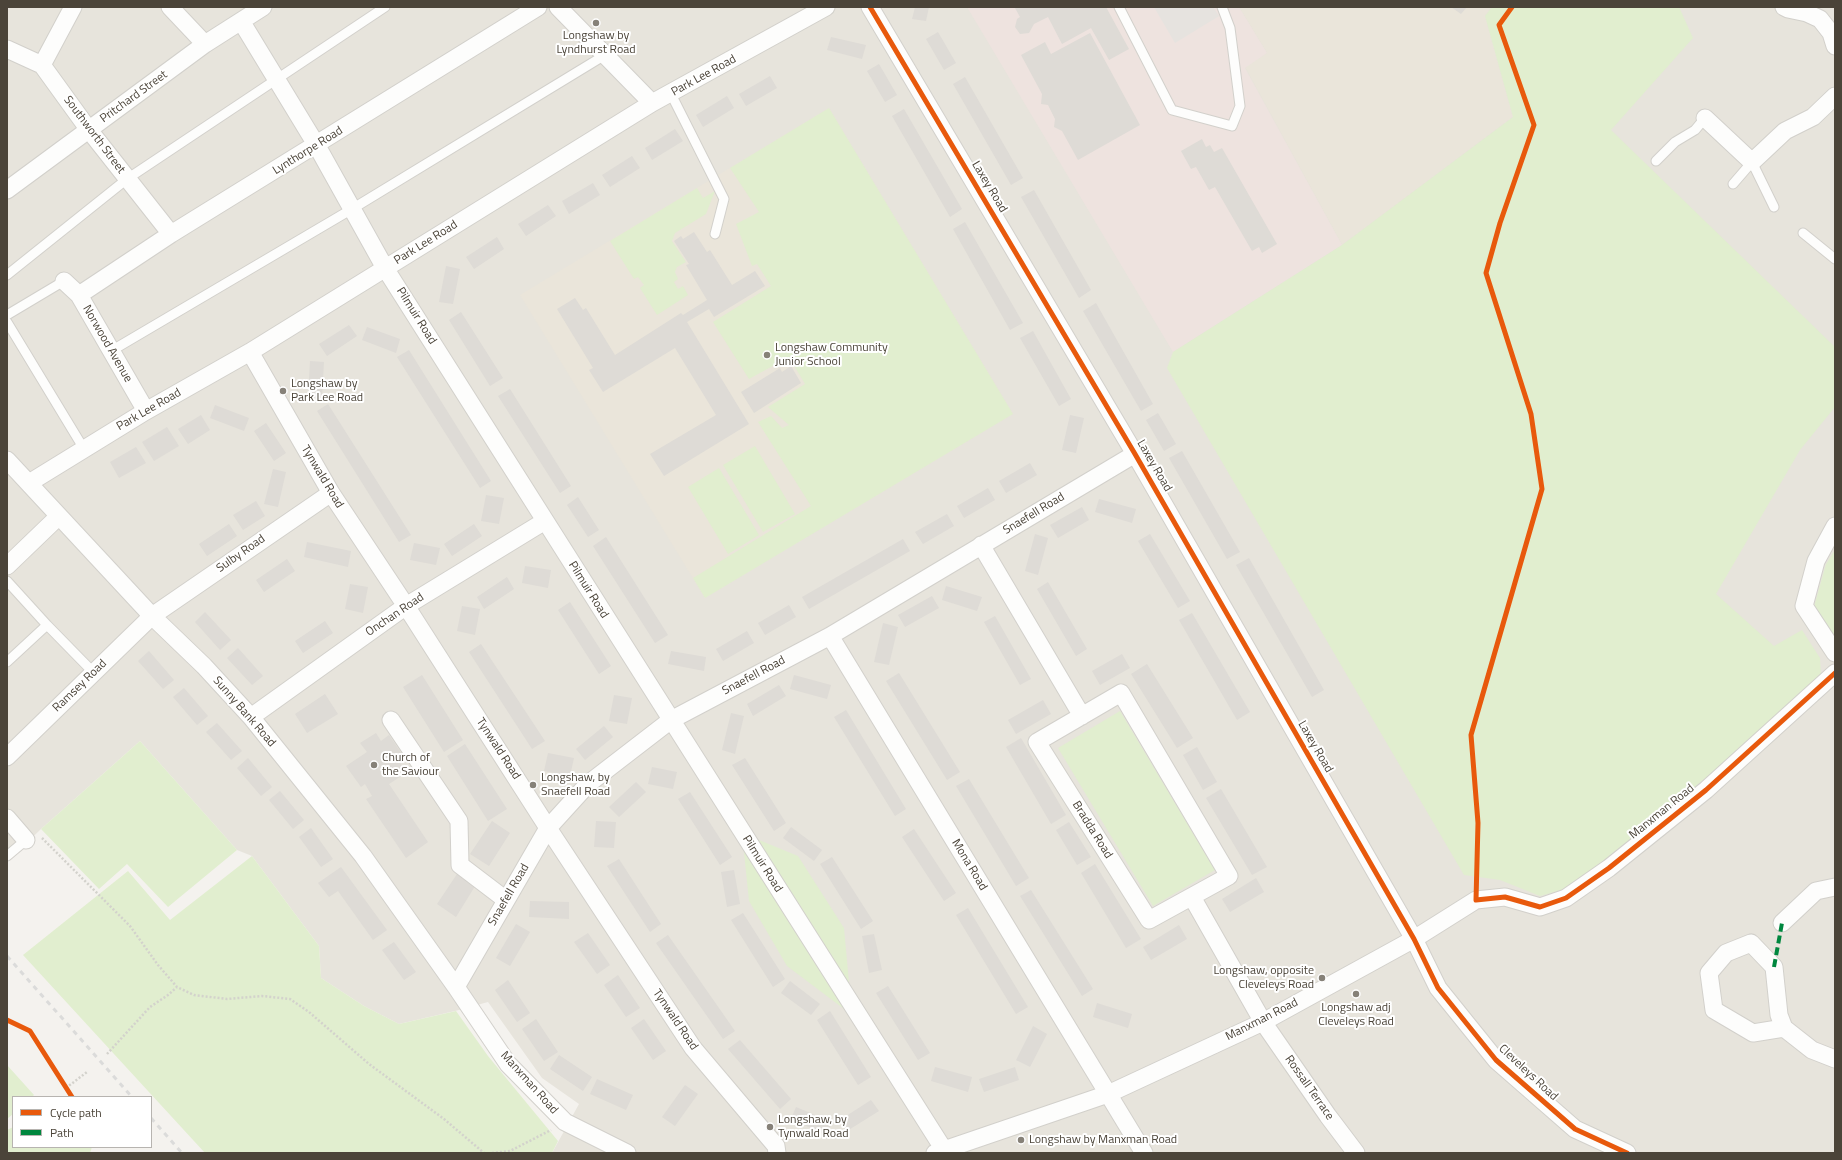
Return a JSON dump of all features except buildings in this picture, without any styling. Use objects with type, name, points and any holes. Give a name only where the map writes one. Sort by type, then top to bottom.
[{"type":"street","points":[[42,65],[73,7]]},
{"type":"street","points":[[170,7],[205,44]]},
{"type":"street","name":"Pritchard Street","points":[[7,190],[205,44],[263,7]]},
{"type":"street","name":"Lynthorpe Road","points":[[79,295],[171,234],[316,146],[538,7]]},
{"type":"street","points":[[558,7],[652,103]]},
{"type":"street","name":"Park Lee Road","points":[[29,483],[146,411],[250,352],[652,103],[671,94],[826,7]]},
{"type":"street","name":"Laxey Road","points":[[870,7],[1135,454],[1414,939]]},
{"type":"street","points":[[1784,7],[1807,13],[1820,20],[1831,33],[1835,46]]},
{"type":"street","name":"Pilmuir Road","points":[[241,21],[277,79],[385,268],[671,720],[941,1152]]},
{"type":"street","name":"Southworth Street","points":[[7,49],[42,65],[89,130],[171,234]]},
{"type":"street","points":[[1705,118],[1752,162],[1785,131],[1813,117],[1835,96]]},
{"type":"street","name":"Norwood Avenue","points":[[64,280],[79,295],[146,411]]},
{"type":"street","name":"Tynwald Road","points":[[250,352],[331,493],[406,606],[548,828],[693,1048],[776,1146],[776,1153]]},
{"type":"street","name":"Snaefell Road","points":[[456,987],[548,828],[588,784],[671,720],[830,636],[1135,454]]},
{"type":"street","name":"Sunny Bank Road","points":[[7,460],[152,616],[204,666],[251,717],[363,856],[456,987]]},
{"type":"street","name":"Sulby Road","points":[[152,616],[331,493]]},
{"type":"street","points":[[7,566],[59,516]]},
{"type":"street","name":"Onchan Road","points":[[251,717],[406,606],[545,521]]},
{"type":"street","points":[[1835,526],[1816,561],[1804,606],[1835,653]]},
{"type":"street","points":[[981,545],[1082,716]]},
{"type":"street","name":"Ramsey Road","points":[[7,757],[152,616]]},
{"type":"street","name":"Mona Road","points":[[830,636],[1144,1153]]},
{"type":"street","name":"Manxman Road","points":[[941,1152],[1108,1094],[1263,1022],[1414,939],[1476,900],[1505,897],[1540,907],[1566,898],[1609,868],[1706,790],[1835,673]]},
{"type":"street","name":"Bradda Road","points":[[1121,693],[1229,876],[1192,897],[1149,920],[1037,742],[1121,693]]},
{"type":"street","points":[[392,720],[459,821],[460,864],[506,900]]},
{"type":"street","points":[[7,818],[26,840]]},
{"type":"street","points":[[1782,923],[1816,891],[1835,887]]},
{"type":"street","points":[[1192,897],[1263,1022]]},
{"type":"street","name":"Cleveleys Road","points":[[1414,939],[1438,988],[1496,1060],[1575,1129],[1627,1153]]},
{"type":"street","points":[[1784,1028],[1753,1033],[1714,1010],[1709,973],[1726,953],[1751,943],[1774,967],[1779,1015],[1784,1028],[1812,1050],[1835,1059]]},
{"type":"street","name":"Manxman Road","points":[[456,987],[508,1064],[565,1122],[627,1153]]},
{"type":"street","name":"Rossall Terrace","points":[[1263,1022],[1328,1116],[1356,1153]]},
{"type":"lane","points":[[7,275],[127,179],[385,7]]},
{"type":"lane","points":[[1119,7],[1172,110],[1232,126],[1240,106],[1230,28],[1222,7]]},
{"type":"lane","points":[[111,351],[352,209],[605,55]]},
{"type":"lane","points":[[671,94],[724,199],[715,234]]},
{"type":"lane","points":[[1656,161],[1675,142],[1695,130],[1705,118]]},
{"type":"lane","points":[[1733,184],[1752,162],[1774,207]]},
{"type":"lane","points":[[1803,233],[1835,259]]},
{"type":"lane","points":[[7,315],[64,280]]},
{"type":"lane","points":[[7,322],[84,448]]},
{"type":"lane","points":[[7,581],[94,673]]},
{"type":"lane","points":[[7,662],[47,625]]},
{"type":"lane","points":[[7,856],[26,840]]},
{"type":"path","points":[[26,840],[42,838],[130,926],[158,965],[177,987],[194,995],[227,999],[262,996],[290,999],[309,1012],[369,1064],[444,1119],[484,1153]]},
{"type":"path","points":[[107,1054],[150,1007],[177,987]]},
{"type":"path","points":[[62,1081],[67,1090],[87,1072]]},
{"type":"path","points":[[492,1153],[510,1151],[538,1138],[565,1122]]},
{"type":"shaded area","points":[[7,7],[1835,7],[1835,1153],[552,1153],[579,1104],[542,1078],[488,1002],[399,1024],[364,1006],[321,978],[319,946],[252,856],[237,850],[140,741],[41,829],[7,862]]},
{"type":"shaded area","points":[[967,7],[1239,7],[1267,53],[1245,68],[1342,245],[1173,352]]},
{"type":"shaded area","points":[[1154,7],[1213,7],[1219,16],[1175,43]]},
{"type":"shaded area","points":[[1239,7],[1492,7],[1485,16],[1513,117],[1342,245],[1245,67],[1267,53]]},
{"type":"shaded area","name":"Longshaw Community Junior School","points":[[829,108],[1013,414],[705,598],[520,295]]},
{"type":"green space","points":[[1492,7],[1679,7],[1693,38],[1611,130],[1835,347],[1835,407],[1800,450],[1716,594],[1774,646],[1802,630],[1820,658],[1821,675],[1722,764],[1649,826],[1566,889],[1540,896],[1500,880],[1464,875],[1167,368],[1173,352],[1342,245],[1513,117],[1485,16]]},
{"type":"green space","points":[[829,108],[1013,414],[705,598],[693,578],[811,506],[758,422],[771,416],[782,428],[789,425],[768,407],[805,384],[789,357],[749,379],[713,322],[771,286],[757,264],[752,266],[736,224],[759,212],[730,168]]},
{"type":"green space","points":[[697,188],[703,198],[715,191],[706,214],[675,233],[672,241],[686,262],[677,267],[675,272],[678,279],[674,282],[678,289],[683,286],[688,295],[657,315],[640,288],[644,285],[638,277],[634,279],[610,241]]},
{"type":"green space","points":[[755,446],[795,514],[763,532],[723,465]]},
{"type":"green space","points":[[719,468],[759,535],[728,554],[688,487]]},
{"type":"green space","points":[[1835,550],[1835,641],[1813,610],[1826,564]]},
{"type":"green space","points":[[1120,711],[1215,870],[1153,906],[1058,748]]},
{"type":"green space","points":[[140,741],[237,850],[168,907],[127,864],[99,889],[41,829]]},
{"type":"green space","points":[[742,833],[798,856],[844,928],[852,1015],[787,966],[749,901]]},
{"type":"green space","points":[[252,856],[319,946],[321,978],[364,1006],[399,1024],[456,1011],[488,1056],[558,1141],[552,1153],[205,1153],[23,955],[128,871],[170,920]]},
{"type":"green space","points":[[7,1065],[34,1095],[12,1096],[12,1115],[7,1119]]},
{"type":"green space","points":[[12,1128],[12,1148],[92,1148],[90,1153],[7,1153],[7,1130]]},
{"type":"railway","points":[[7,956],[131,1096]]},
{"type":"railway","points":[[152,1119],[182,1153]]},
{"type":"marked path","points":[[1774,967],[1782,923]]},
{"type":"cycle path","points":[[870,7],[1135,454],[1414,939],[1438,988],[1496,1060],[1575,1129],[1627,1153]]},
{"type":"cycle path","points":[[1512,7],[1499,25],[1534,125],[1500,223],[1486,273],[1531,414],[1542,489],[1471,735],[1478,823],[1476,900],[1505,897],[1540,907],[1566,898],[1609,868],[1706,790],[1835,673]]},
{"type":"cycle path","points":[[7,1020],[30,1031],[71,1096]]},
{"type":"place","name":"Longshaw by Lyndhurst Road","points":[[596,23]]},
{"type":"place","name":"Longshaw Community Junior School","points":[[767,355]]},
{"type":"place","name":"Longshaw by Park Lee Road","points":[[283,391]]},
{"type":"place","name":"Church of the Saviour","points":[[374,765]]},
{"type":"place","name":"Longshaw, by Snaefell Road","points":[[533,785]]},
{"type":"place","name":"Longshaw, opposite Cleveleys Road","points":[[1322,978]]},
{"type":"place","name":"Longshaw adj Cleveleys Road","points":[[1356,994]]},
{"type":"place","name":"Longshaw, by Tynwald Road","points":[[770,1127]]},
{"type":"place","name":"Longshaw by Manxman Road","points":[[1021,1140]]}]
